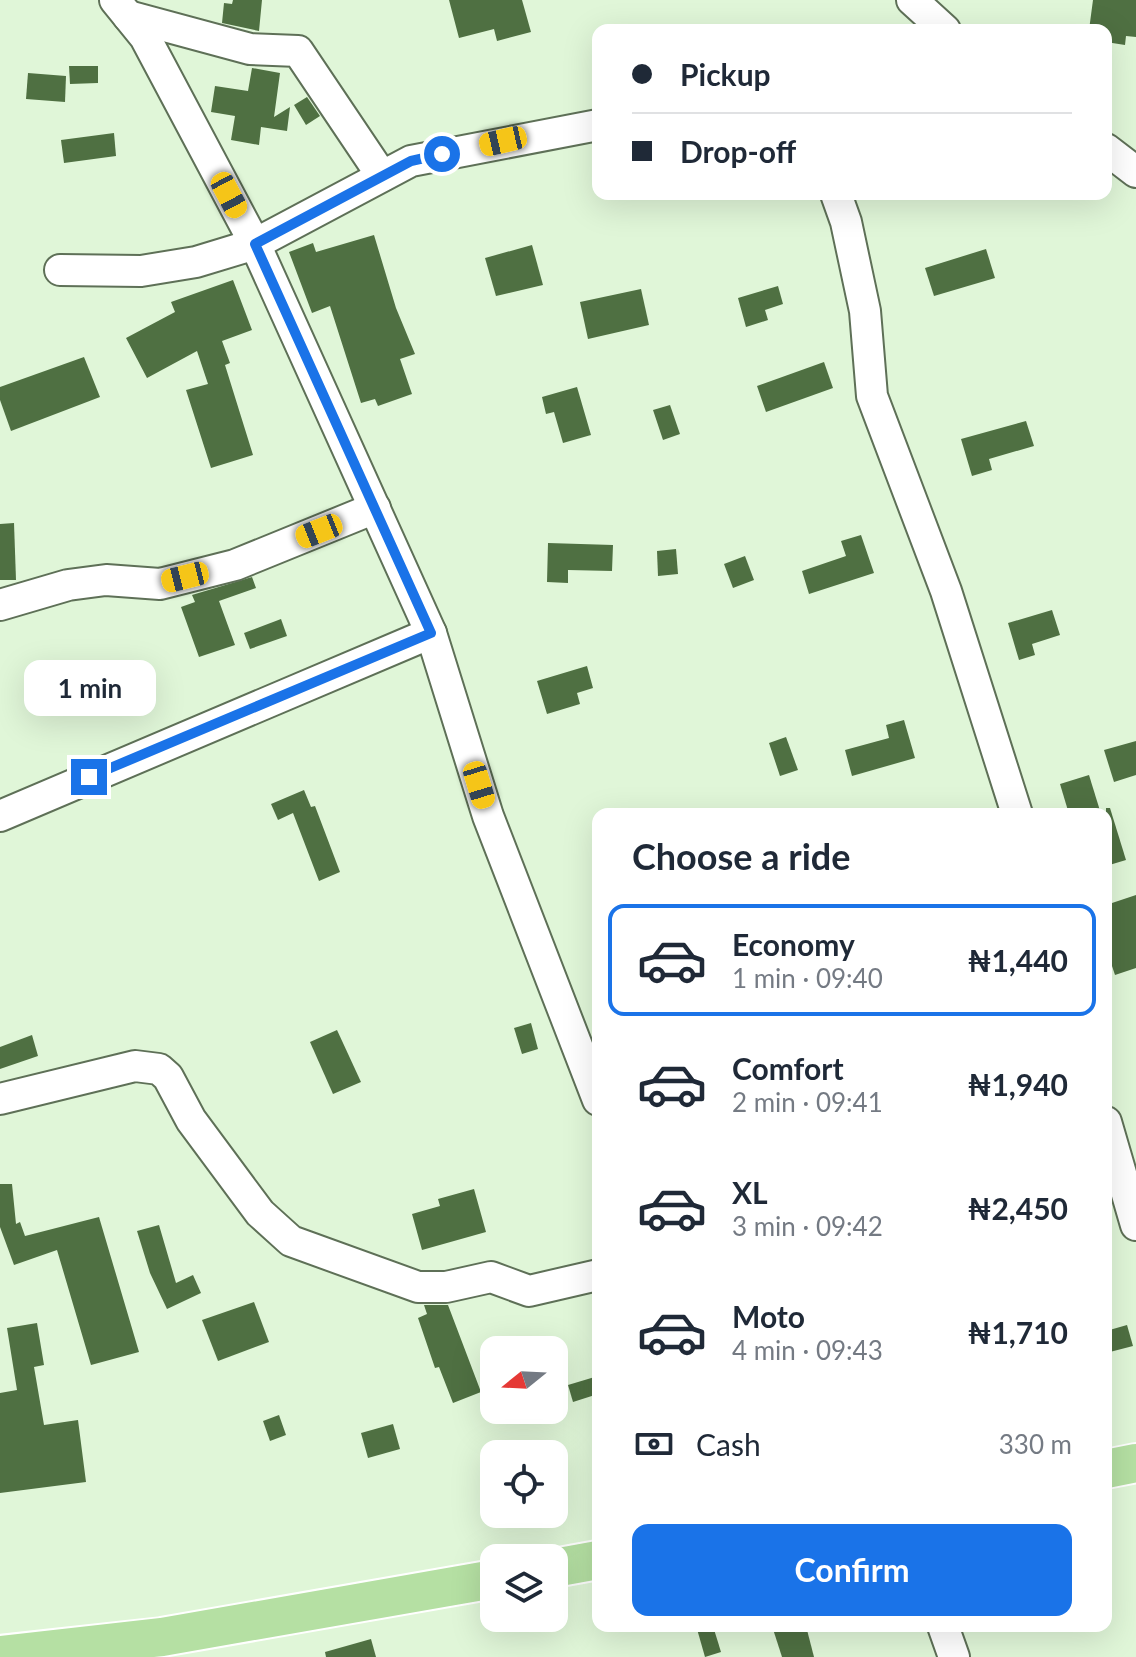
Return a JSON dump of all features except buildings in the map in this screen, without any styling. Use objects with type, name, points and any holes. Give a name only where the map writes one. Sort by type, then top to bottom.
[{"type":"main road","points":[[1112,1468],[1136,1463]]},
{"type":"main road","points":[[568,1565],[592,1561]]},
{"type":"main road","points":[[0,1655],[162,1637],[480,1581]]},
{"type":"street","points":[[912,0],[938,24]]},
{"type":"street","points":[[122,8],[250,49],[298,51],[382,176]]},
{"type":"street","points":[[122,8],[145,37],[255,244],[431,633],[488,816],[592,1085]]},
{"type":"street","points":[[60,270],[141,271],[196,262],[255,244],[411,161],[592,126]]},
{"type":"street","points":[[1112,139],[1136,145]]},
{"type":"street","points":[[1112,154],[1136,172]]},
{"type":"street","points":[[838,200],[846,222],[865,311],[872,396],[946,591],[1015,808]]},
{"type":"street","points":[[0,605],[68,585],[106,580],[160,584],[235,565],[375,508]]},
{"type":"street","points":[[0,816],[431,633]]},
{"type":"street","points":[[0,1099],[135,1066],[150,1066],[168,1077],[191,1120],[260,1213],[291,1241],[418,1287],[446,1287],[491,1277],[529,1291],[592,1276]]},
{"type":"street","points":[[1112,1143],[1136,1225]]},
{"type":"street","points":[[945,1632],[954,1657]]},
{"type":"route","points":[[89,777],[431,633],[255,244],[411,161],[442,154]]}]
